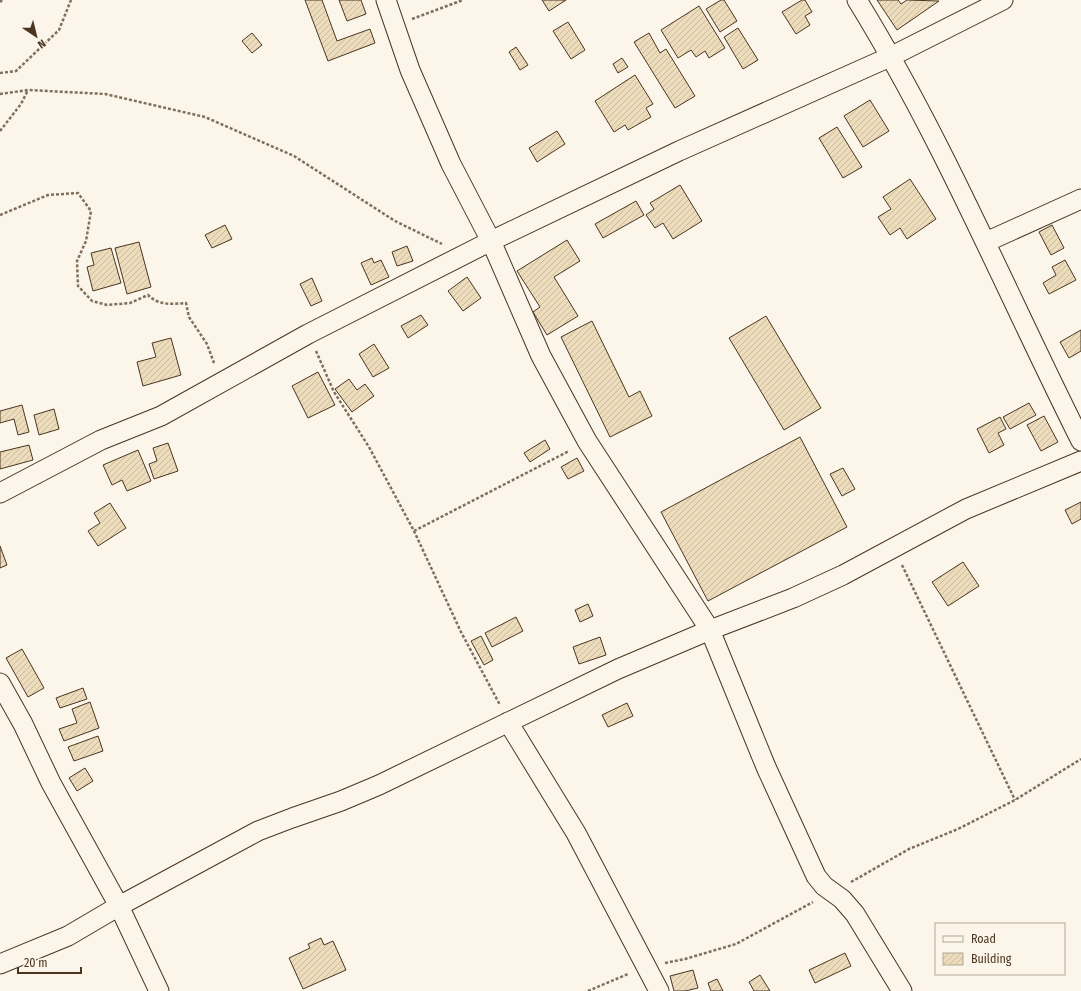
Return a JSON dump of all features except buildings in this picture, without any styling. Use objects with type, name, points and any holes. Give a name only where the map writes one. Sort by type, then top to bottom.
[{"type":"street","points":[[386,0],[410,70],[451,164],[491,241],[541,356],[588,442],[710,630],[766,767],[816,876],[824,886],[834,892],[855,914],[902,991]]},
{"type":"street","points":[[857,0],[892,56],[986,242],[1016,311],[1081,441]]},
{"type":"street","points":[[0,493],[101,440],[161,416],[308,334],[464,254],[679,151],[892,56],[1003,0]]},
{"type":"street","points":[[986,242],[1081,198]]},
{"type":"street","points":[[0,964],[68,936],[119,906],[258,831],[341,801],[379,785],[618,669],[710,630],[793,598],[843,575],[966,509],[1081,461]]},
{"type":"street","points":[[0,683],[23,724],[51,783],[119,906],[158,991]]},
{"type":"street","points":[[508,722],[576,833],[659,991]]},
{"type":"path","points":[[0,73],[16,71],[59,30],[71,0]]},
{"type":"path","points":[[394,24],[463,0]]},
{"type":"path","points":[[0,131],[21,104],[28,90]]},
{"type":"path","points":[[0,94],[28,90],[105,94],[205,117],[294,156],[395,221],[464,254]]},
{"type":"path","points":[[0,215],[48,195],[78,193],[91,211],[86,240],[77,261],[78,286],[92,301],[107,305],[130,303],[148,295],[152,300],[169,305],[186,303],[189,317],[207,344],[222,382]]},
{"type":"path","points":[[308,334],[334,392],[369,447],[414,531],[461,632],[508,722]]},
{"type":"path","points":[[414,531],[588,442]]},
{"type":"path","points":[[895,548],[1015,800]]},
{"type":"path","points":[[588,991],[596,989],[646,966],[685,959],[736,944],[834,892],[909,849],[958,829],[1015,800],[1081,759]]}]
